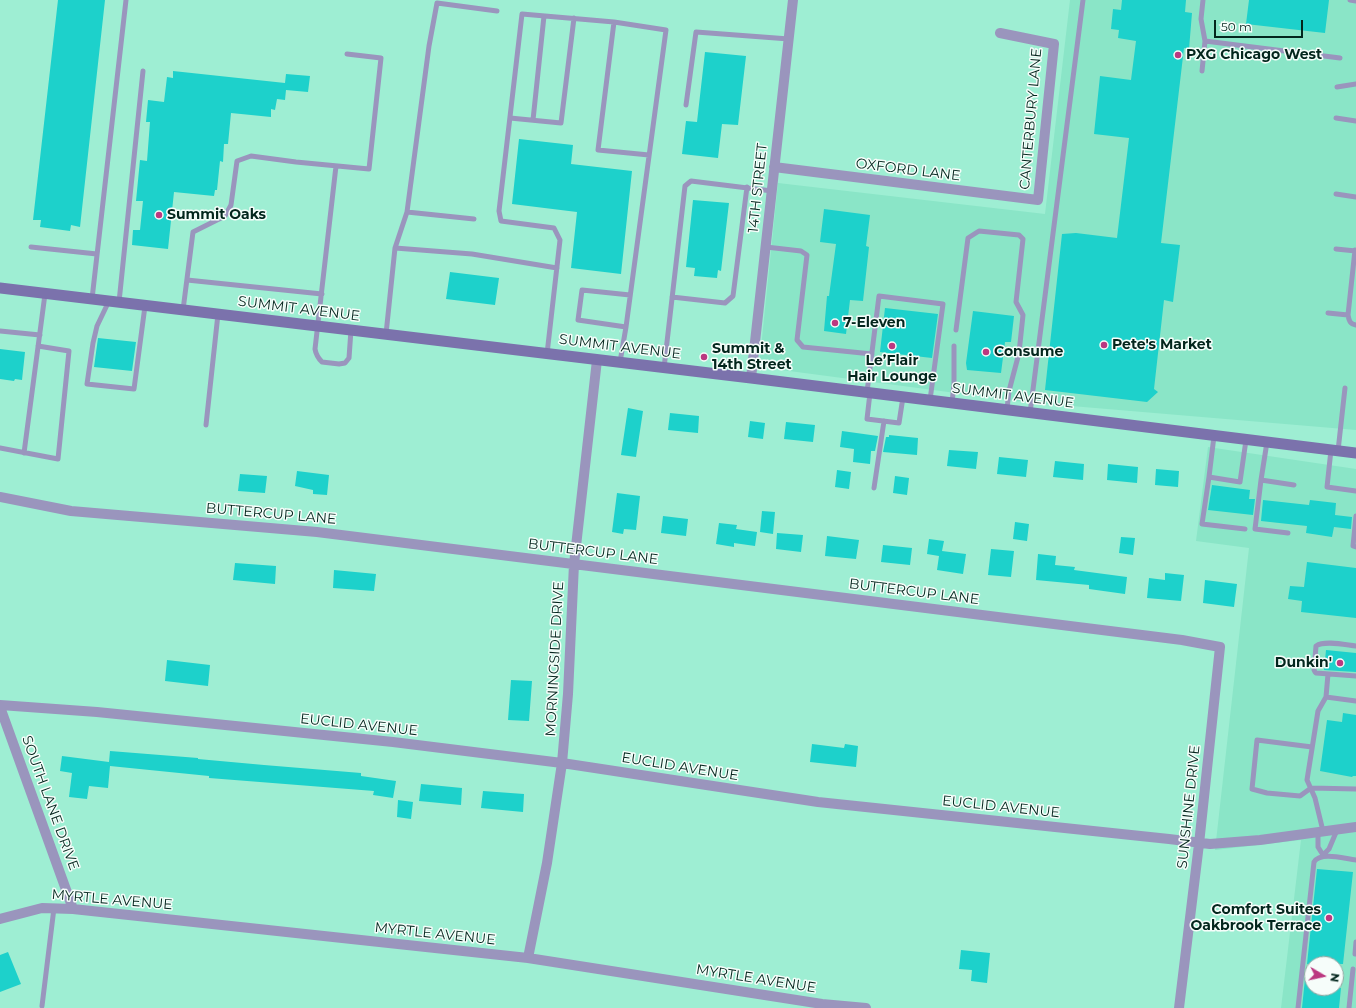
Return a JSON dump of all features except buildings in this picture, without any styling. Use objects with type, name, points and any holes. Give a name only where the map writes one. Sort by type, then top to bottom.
[{"type":"main road","name":"SUMMIT AVENUE","points":[[0,288],[752,378],[1356,453]]},
{"type":"street","name":"14TH STREET","points":[[752,378],[793,0]]},
{"type":"street","name":"CANTERBURY LANE","points":[[1000,33],[1054,44],[1038,200]]},
{"type":"street","name":"OXFORD LANE","points":[[774,167],[1038,200]]},
{"type":"street","name":"MORNINGSIDE DRIVE","points":[[528,958],[548,863],[562,763],[568,694],[574,564],[598,360]]},
{"type":"street","name":"BUTTERCUP LANE","points":[[0,497],[70,511],[317,532],[1182,640]]},
{"type":"street","name":"SUNSHINE DRIVE","points":[[1179,1008],[1199,844],[1220,647],[1182,640]]},
{"type":"street","name":"EUCLID AVENUE","points":[[0,706],[97,712],[393,742],[562,763],[818,802],[1169,839],[1199,844],[1260,840],[1356,827]]},
{"type":"street","name":"SOUTH LANE DRIVE","points":[[0,706],[74,909]]},
{"type":"street","name":"MYRTLE AVENUE","points":[[0,919],[42,908],[74,909],[528,958],[822,1004],[866,1008]]},
{"type":"lane","points":[[92,299],[126,0]]},
{"type":"lane","points":[[1030,413],[1083,0]]},
{"type":"lane","points":[[1202,71],[1205,40],[1201,19],[1203,0]]},
{"type":"lane","points":[[1350,0],[1356,1]]},
{"type":"lane","points":[[386,334],[395,248],[407,212],[429,46],[437,3],[497,11]]},
{"type":"lane","points":[[547,354],[560,240],[554,228],[501,221],[499,211],[522,14],[614,22],[666,30],[620,362]]},
{"type":"lane","points":[[533,120],[544,16]]},
{"type":"lane","points":[[510,118],[562,123],[574,18]]},
{"type":"lane","points":[[614,22],[598,150],[649,154]]},
{"type":"lane","points":[[686,105],[696,32],[789,39]]},
{"type":"lane","points":[[1205,40],[1340,58]]},
{"type":"lane","points":[[183,310],[192,232],[225,216],[231,205],[237,161],[251,156],[369,169],[381,58],[347,54]]},
{"type":"lane","points":[[143,71],[114,302],[97,326],[87,384],[134,388],[145,306]]},
{"type":"lane","points":[[1336,88],[1356,84]]},
{"type":"lane","points":[[1336,118],[1356,121]]},
{"type":"lane","points":[[336,166],[318,326],[316,354],[322,362],[339,364],[347,361],[351,330]]},
{"type":"lane","points":[[664,368],[685,186],[691,181],[772,191]]},
{"type":"lane","points":[[672,297],[725,303],[733,296],[747,187]]},
{"type":"lane","points":[[1336,194],[1356,197]]},
{"type":"lane","points":[[407,212],[474,219]]},
{"type":"lane","points":[[956,330],[968,238],[980,231],[1019,235],[1023,239],[1016,302],[1023,315],[1019,353],[1009,391],[1006,410]]},
{"type":"lane","points":[[31,247],[97,254]]},
{"type":"lane","points":[[395,248],[472,254],[557,268]]},
{"type":"lane","points":[[766,248],[800,251],[807,255],[797,340],[803,346],[872,354]]},
{"type":"lane","points":[[1336,249],[1355,250],[1348,316],[1349,321],[1356,325]]},
{"type":"lane","points":[[186,280],[322,294]]},
{"type":"lane","points":[[626,327],[578,320],[582,290],[630,295]]},
{"type":"lane","points":[[24,453],[45,293]]},
{"type":"lane","points":[[903,397],[899,423],[868,418],[872,354],[879,296],[943,304],[930,400]]},
{"type":"lane","points":[[1328,313],[1348,316]]},
{"type":"lane","points":[[206,425],[218,314]]},
{"type":"lane","points":[[0,330],[40,335]]},
{"type":"lane","points":[[0,448],[58,460],[69,351],[38,346]]},
{"type":"lane","points":[[952,403],[954,384],[954,346]]},
{"type":"lane","points":[[1345,388],[1327,486],[1356,491]]},
{"type":"lane","points":[[874,488],[884,421]]},
{"type":"lane","points":[[1214,436],[1202,524],[1245,529]]},
{"type":"lane","points":[[1209,477],[1240,482],[1246,440]]},
{"type":"lane","points":[[1267,442],[1256,529],[1288,533]]},
{"type":"lane","points":[[1261,480],[1294,485]]},
{"type":"lane","points":[[1356,516],[1353,546],[1356,547]]},
{"type":"lane","points":[[1356,646],[1329,644],[1316,646],[1315,672],[1356,676]]},
{"type":"lane","points":[[1328,674],[1326,697],[1318,711],[1307,780],[1315,798],[1320,831],[1318,848],[1323,855],[1356,860]]},
{"type":"lane","points":[[1326,697],[1356,701]]},
{"type":"lane","points":[[1312,747],[1257,740],[1252,789],[1267,793],[1300,796],[1311,788],[1356,789]]},
{"type":"lane","points":[[1298,1008],[1313,866],[1316,858],[1323,855],[1329,849],[1338,829]]},
{"type":"lane","points":[[42,1006],[54,908]]},
{"type":"lane","points":[[1355,954],[1356,942]]},
{"type":"lane","points":[[1349,1008],[1353,969]]},
{"type":"shaded area","points":[[1070,0],[1356,0],[1356,430],[1024,402],[759,367],[778,183],[1045,214]]},
{"type":"shaded area","points":[[1208,447],[1356,469],[1356,1008],[1281,1008],[1301,840],[1215,850],[1249,548],[1196,541]]},
{"type":"place","name":"PXG Chicago West","points":[[1178,55]]},
{"type":"place","name":"Summit Oaks","points":[[159,215]]},
{"type":"place","name":"7-Eleven","points":[[835,323]]},
{"type":"place","name":"Pete's Market","points":[[1104,345]]},
{"type":"place","name":"Le’Flair Hair Lounge","points":[[892,346]]},
{"type":"place","name":"Consume","points":[[986,352]]},
{"type":"place","name":"Summit & 14th Street","points":[[704,357]]},
{"type":"place","name":"Dunkin'","points":[[1340,663]]},
{"type":"place","name":"Comfort Suites Oakbrook Terrace","points":[[1329,918]]}]
